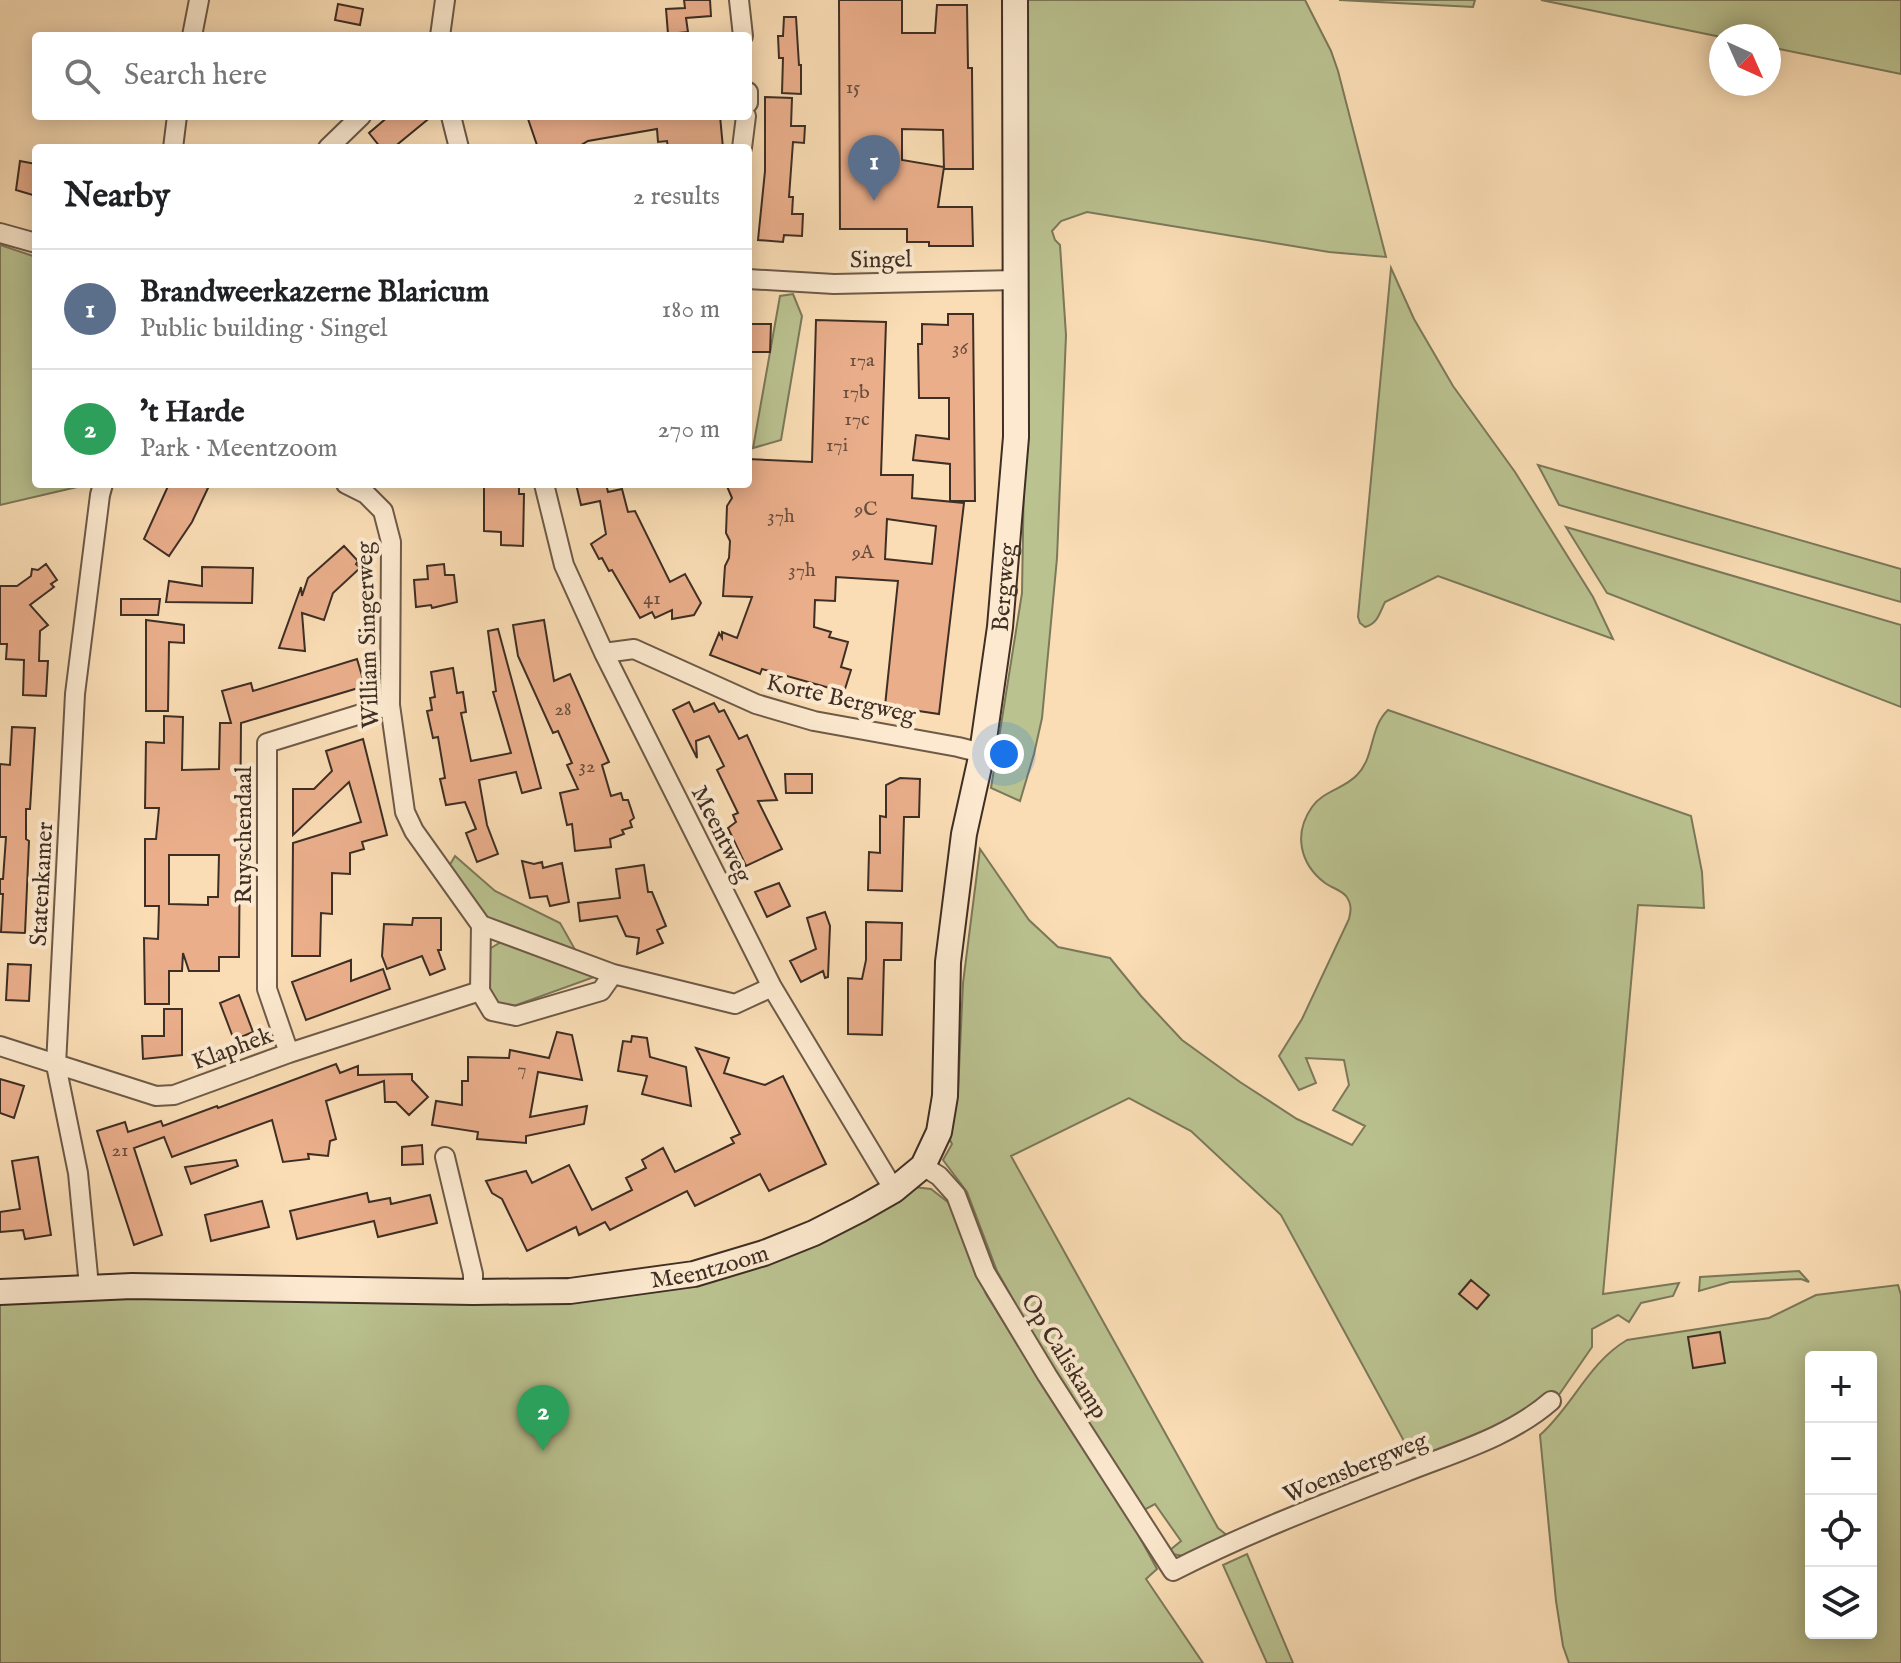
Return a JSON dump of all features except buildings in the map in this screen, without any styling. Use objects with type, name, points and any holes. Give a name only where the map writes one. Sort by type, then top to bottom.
[{"type":"street","points":[[193,32],[199,0]]},
{"type":"street","points":[[441,32],[445,0]]},
{"type":"street","points":[[739,0],[743,32]]},
{"type":"street","name":"Bergweg","points":[[923,1166],[939,1132],[945,1096],[948,962],[964,834],[982,753],[1000,627],[1016,437],[1015,0]]},
{"type":"street","points":[[174,144],[176,120]]},
{"type":"street","points":[[332,144],[357,120]]},
{"type":"street","points":[[452,120],[458,144]]},
{"type":"street","points":[[742,144],[746,120]]},
{"type":"street","points":[[0,233],[32,242]]},
{"type":"street","name":"Singel","points":[[752,279],[834,284],[1016,280]]},
{"type":"street","name":"Statenkamer","points":[[89,1286],[78,1173],[56,1065],[75,694],[102,488]]},
{"type":"street","name":"William Singerweg","points":[[354,488],[366,494],[383,511],[391,542],[390,705],[405,812],[414,831],[481,925]]},
{"type":"street","name":"Meentweg","points":[[545,488],[564,565],[604,653],[772,987],[894,1190]]},
{"type":"street","name":"Korte Bergweg","points":[[604,653],[634,649],[756,704],[814,721],[982,753]]},
{"type":"street","name":"Ruyschendaal","points":[[289,1053],[267,989],[267,743],[390,705]]},
{"type":"street","points":[[613,974],[601,991],[516,1016],[492,1011],[480,991],[481,925],[613,974],[735,1004],[772,987]]},
{"type":"street","name":"Klaphek","points":[[0,1046],[156,1096],[174,1095],[289,1053],[480,991]]},
{"type":"street","points":[[445,1157],[473,1274],[473,1292]]},
{"type":"street","name":"Meentzoom","points":[[0,1292],[89,1286],[570,1291],[694,1274],[764,1253],[814,1233],[894,1190],[923,1166]]},
{"type":"street","name":"Op Caliskamp","points":[[923,1166],[939,1176],[956,1195],[985,1272],[1173,1571]]},
{"type":"street","name":"Woensbergweg","points":[[1173,1571],[1263,1529],[1487,1440],[1534,1415],[1551,1401]]},
{"type":"green space","points":[[1026,0],[1305,0],[1338,71],[1386,257],[1329,252],[1087,212],[1061,221],[1052,231],[1060,245],[1066,335],[1057,558],[1042,718],[1020,801],[991,788],[1022,593],[1028,228],[1025,227]]},
{"type":"green space","points":[[1339,0],[1475,0],[1473,7]]},
{"type":"green space","points":[[1541,0],[1901,0],[1901,74],[1781,49],[1781,24],[1709,24],[1709,35]]},
{"type":"green space","points":[[0,245],[32,256],[32,488],[73,488],[0,505]]},
{"type":"green space","points":[[1391,268],[1414,319],[1453,386],[1515,472],[1593,597],[1613,639],[1438,576],[1385,602],[1373,623],[1365,627],[1360,623],[1358,617]]},
{"type":"green space","points":[[793,294],[802,316],[781,440],[753,448],[780,296]]},
{"type":"green space","points":[[1538,465],[1901,569],[1901,602],[1559,505]]},
{"type":"green space","points":[[1566,527],[1901,625],[1901,707],[1607,593]]},
{"type":"green space","points":[[1388,710],[1691,816],[1702,872],[1704,908],[1638,905],[1603,1294],[1679,1283],[1673,1296],[1641,1303],[1629,1322],[1618,1315],[1592,1329],[1592,1347],[1554,1402],[1417,1465],[1281,1215],[1191,1131],[1129,1098],[1011,1156],[1218,1528],[1229,1537],[1184,1556],[1172,1554],[1170,1550],[1181,1541],[1155,1504],[1144,1510],[1053,1370],[997,1271],[967,1192],[943,1160],[952,1144],[948,1136],[958,1092],[963,983],[980,849],[1029,920],[1058,947],[1110,958],[1182,1040],[1297,1119],[1352,1145],[1365,1126],[1333,1110],[1349,1085],[1344,1060],[1306,1058],[1316,1083],[1299,1090],[1279,1056],[1302,1019],[1351,910],[1346,896],[1325,883],[1310,867],[1302,848],[1302,828],[1317,802],[1352,780],[1363,768],[1378,725]]},
{"type":"green space","points":[[455,856],[495,891],[560,923],[577,953],[479,917],[445,873]]},
{"type":"green space","points":[[506,939],[597,976],[511,1007],[494,1010],[475,964],[481,954]]},
{"type":"green space","points":[[914,1187],[931,1189],[949,1203],[986,1294],[1121,1503],[1157,1569],[1146,1579],[1203,1663],[0,1663],[0,1301],[72,1296],[641,1289]]},
{"type":"green space","points":[[1799,1271],[1809,1282],[1801,1279],[1730,1282],[1699,1291],[1700,1277]]},
{"type":"green space","points":[[1898,1285],[1901,1295],[1901,1663],[1569,1663],[1556,1601],[1540,1435],[1602,1360],[1627,1340],[1769,1318],[1816,1295]]},
{"type":"green space","points":[[1247,1554],[1293,1663],[1267,1663],[1223,1565]]},
{"type":"place","name":"Brandweerkazerne Blaricum","points":[[874,201]]},
{"type":"place","name":"'t Harde","points":[[543,1451]]}]
